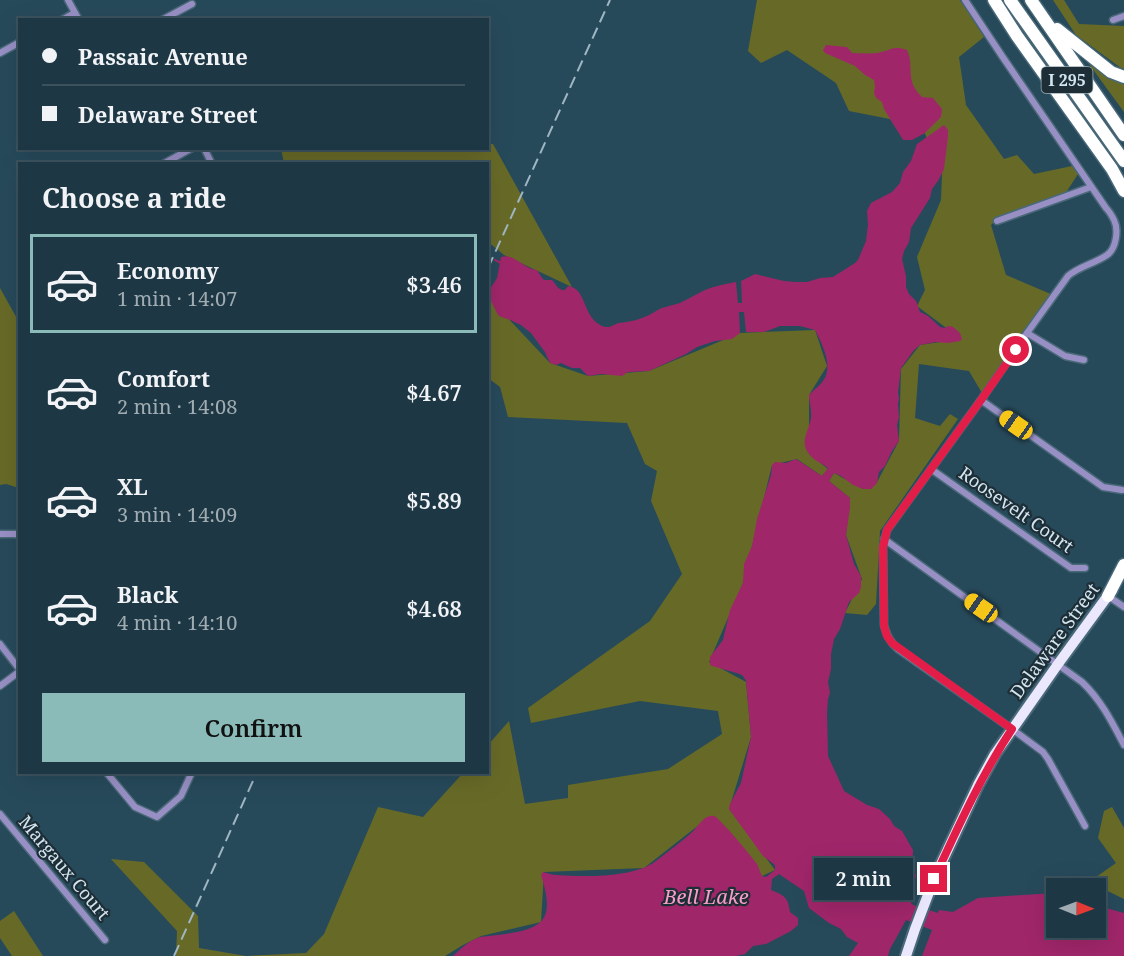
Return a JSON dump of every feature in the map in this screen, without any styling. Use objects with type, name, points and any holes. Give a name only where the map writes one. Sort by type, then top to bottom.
[{"type":"highway","points":[[994,0],[1017,36],[1124,185]]},
{"type":"highway","name":"I 295","points":[[1010,0],[1124,161]]},
{"type":"highway","name":"I 295","points":[[1031,0],[1124,135]]},
{"type":"highway","points":[[1047,22],[1111,72],[1124,77]]},
{"type":"highway","points":[[1115,174],[1124,191]]},
{"type":"highway","points":[[1108,596],[1124,565]]},
{"type":"main road","name":"Delaware Street","points":[[906,956],[924,903],[948,847],[995,754],[1124,573]]},
{"type":"street","points":[[68,0],[78,18]]},
{"type":"street","points":[[965,0],[1114,220],[1115,241],[1105,257],[1075,270],[1068,276],[887,530],[883,547],[884,626],[892,643],[1043,752],[1085,826]]},
{"type":"street","points":[[166,18],[192,4]]},
{"type":"street","points":[[65,18],[74,13]]},
{"type":"street","points":[[1113,20],[1124,16]]},
{"type":"street","points":[[0,53],[18,43]]},
{"type":"street","points":[[167,162],[188,150]]},
{"type":"street","points":[[997,221],[1091,187]]},
{"type":"street","points":[[1027,333],[1065,356],[1084,360]]},
{"type":"street","points":[[981,400],[1103,487],[1122,490]]},
{"type":"street","name":"Roosevelt Court","points":[[931,469],[1071,568],[1085,567]]},
{"type":"street","points":[[0,534],[18,535]]},
{"type":"street","points":[[884,539],[1082,682],[1106,711],[1124,745]]},
{"type":"street","points":[[1108,596],[1124,607]]},
{"type":"street","points":[[0,644],[18,668]]},
{"type":"street","points":[[0,686],[18,672]]},
{"type":"street","points":[[108,774],[135,807],[158,817],[181,796],[191,774]]},
{"type":"street","name":"Margaux Court","points":[[0,814],[105,940]]},
{"type":"shaded area","points":[[757,0],[960,0],[984,37],[959,57],[966,105],[1004,159],[1017,155],[1034,174],[1072,166],[1078,174],[1065,194],[999,217],[991,225],[1006,275],[1053,295],[982,393],[969,371],[919,364],[915,418],[940,426],[950,414],[958,419],[880,531],[876,604],[867,615],[845,613],[862,579],[846,535],[850,498],[829,481],[834,473],[863,489],[876,484],[899,441],[901,369],[920,345],[961,339],[917,306],[925,290],[917,257],[941,200],[944,126],[928,142],[925,133],[905,140],[890,119],[849,111],[836,83],[787,50],[761,63],[748,51]]},
{"type":"shaded area","points":[[1053,0],[1064,0],[1079,24],[1124,26],[1124,69],[1076,35]]},
{"type":"shaded area","points":[[1089,64],[1124,81],[1124,112]]},
{"type":"shaded area","points":[[489,144],[493,144],[572,287],[504,255],[489,243],[489,162],[284,162],[281,150],[489,150]]},
{"type":"shaded area","points":[[0,288],[18,320],[18,488],[6,484],[0,485]]},
{"type":"shaded area","points":[[489,299],[550,363],[588,376],[649,371],[740,333],[815,330],[827,366],[809,395],[809,454],[828,469],[822,476],[797,459],[772,465],[743,583],[709,662],[746,682],[751,737],[729,809],[775,870],[762,876],[709,817],[644,868],[544,872],[541,922],[481,936],[445,956],[246,956],[306,953],[324,934],[378,807],[423,817],[462,774],[489,774],[489,744],[509,721],[525,804],[568,798],[568,785],[668,769],[722,734],[718,711],[640,701],[531,723],[528,708],[650,621],[682,574],[651,501],[657,471],[645,464],[627,423],[508,417],[500,387],[489,379]]},
{"type":"shaded area","points":[[1112,807],[1124,828],[1124,899],[1106,890],[1106,878],[1095,878],[1116,863],[1098,838],[1104,811]]},
{"type":"shaded area","points":[[111,859],[144,862],[198,916],[199,948],[246,956],[176,956],[177,931]]},
{"type":"shaded area","points":[[14,911],[43,956],[12,956],[0,938],[0,921]]},
{"type":"water","points":[[826,45],[847,47],[852,53],[877,53],[894,48],[907,50],[913,85],[922,97],[933,98],[942,109],[941,117],[925,133],[912,140],[903,140],[882,102],[876,98],[874,80],[855,66],[825,53],[823,50]]},
{"type":"water","name":"Bell Lake","points":[[944,125],[948,130],[944,169],[932,189],[930,198],[911,228],[909,242],[904,251],[902,259],[906,287],[916,301],[920,312],[940,327],[953,327],[960,333],[962,339],[948,343],[936,342],[920,345],[901,368],[897,425],[899,441],[879,472],[877,483],[871,489],[863,489],[834,473],[829,481],[850,498],[846,535],[854,564],[861,576],[861,587],[859,593],[849,602],[840,629],[834,639],[831,654],[827,713],[828,756],[844,791],[867,805],[879,809],[894,826],[902,831],[913,850],[912,869],[916,875],[911,899],[913,905],[938,913],[939,910],[953,912],[978,898],[1046,894],[1046,938],[1106,938],[1106,908],[1124,913],[1124,956],[922,956],[932,930],[906,920],[888,956],[849,956],[858,943],[809,908],[804,891],[779,874],[772,879],[771,890],[785,898],[790,912],[798,918],[798,925],[766,944],[753,946],[745,954],[736,956],[453,956],[465,945],[480,937],[526,930],[542,920],[546,913],[547,903],[541,875],[543,872],[555,875],[594,876],[635,871],[647,867],[710,816],[717,818],[736,838],[757,864],[762,876],[766,877],[775,870],[775,865],[763,856],[729,809],[741,783],[751,737],[746,681],[740,674],[710,665],[710,657],[723,640],[730,610],[743,583],[744,564],[752,546],[772,465],[775,462],[786,463],[796,459],[822,476],[828,468],[811,456],[805,445],[811,418],[809,395],[823,381],[827,369],[826,355],[815,330],[800,326],[780,326],[764,332],[746,332],[744,312],[739,312],[740,333],[732,339],[715,341],[697,347],[649,371],[628,372],[622,376],[601,374],[588,376],[580,368],[572,368],[561,363],[556,365],[550,363],[531,333],[521,325],[498,315],[490,299],[490,289],[497,278],[501,257],[511,257],[537,270],[544,280],[552,280],[561,289],[565,290],[568,286],[574,288],[579,292],[596,322],[607,327],[645,317],[705,290],[736,282],[738,303],[742,303],[741,281],[755,274],[784,281],[807,282],[833,277],[855,263],[866,241],[867,211],[871,203],[892,192],[900,183],[917,144]]},
{"type":"waterway","points":[[495,260],[501,263]]},
{"type":"railway","points":[[489,266],[610,0]]},
{"type":"railway","points":[[174,956],[256,774]]},
{"type":"route","points":[[934,879],[978,785],[1012,729],[898,649],[887,636],[884,626],[883,547],[887,530],[1016,350]]}]
